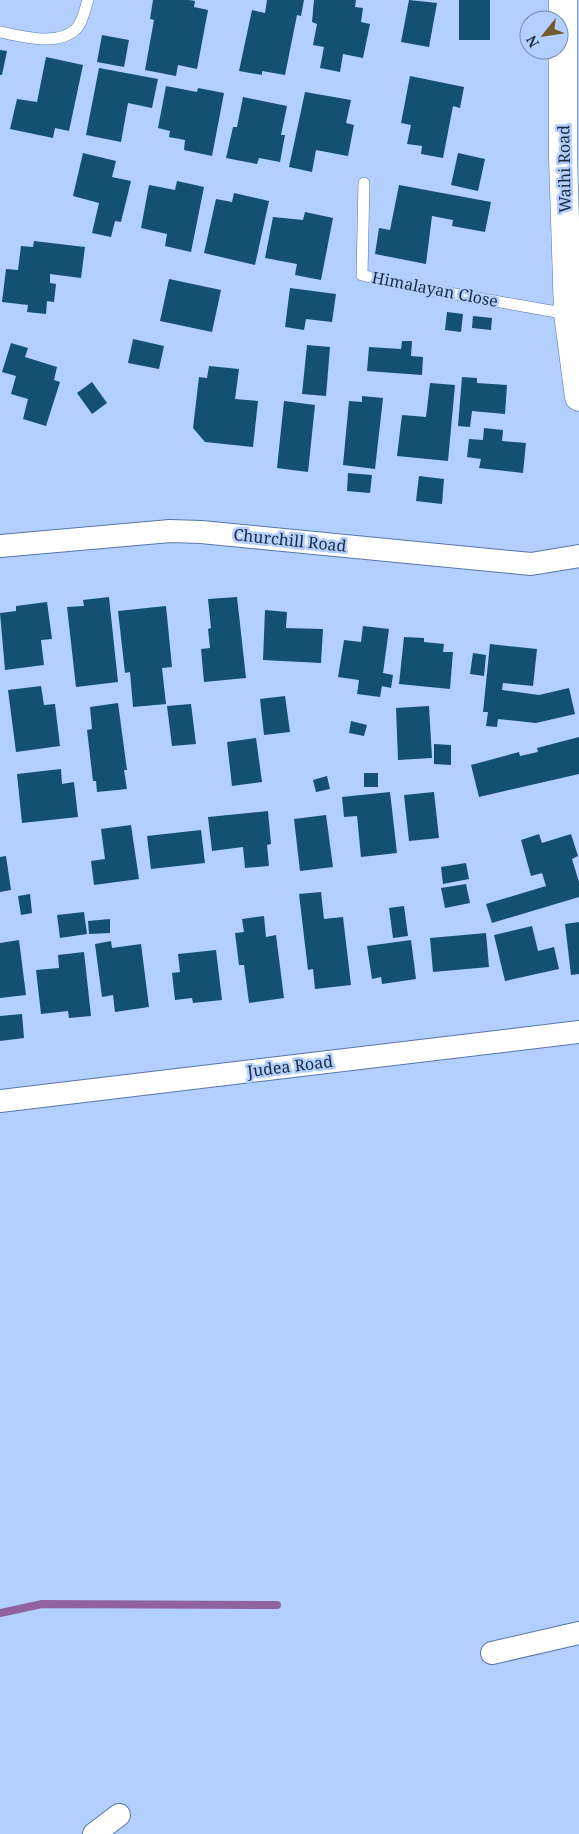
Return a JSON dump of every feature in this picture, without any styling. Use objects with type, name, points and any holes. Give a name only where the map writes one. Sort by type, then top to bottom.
[{"type":"main road","name":"Waihi Road","points":[[563,0],[563,157],[568,314],[579,397]]},
{"type":"street","name":"Churchill Road","points":[[0,546],[170,531],[201,532],[532,564],[579,556]]},
{"type":"street","name":"Judea Road","points":[[0,1100],[579,1032]]},
{"type":"street","points":[[492,1653],[579,1633]]},
{"type":"street","points":[[94,1834],[119,1815]]},
{"type":"lane","points":[[0,32],[44,38],[65,35],[80,23],[88,0]]},
{"type":"lane","name":"Himalayan Close","points":[[364,183],[362,275],[392,283],[568,314]]},
{"type":"building","points":[[153,0],[195,1],[194,7],[208,10],[197,69],[178,65],[176,76],[145,70],[154,20],[150,19]]},
{"type":"building","points":[[267,0],[304,0],[301,16],[297,15],[285,75],[262,71],[262,75],[239,71],[252,10],[265,13]]},
{"type":"building","points":[[314,0],[356,0],[355,7],[363,8],[361,22],[370,24],[363,58],[343,54],[340,72],[320,68],[324,47],[313,45],[317,24],[312,22]]},
{"type":"building","points":[[409,0],[437,3],[429,47],[401,42]]},
{"type":"building","points":[[459,0],[490,0],[490,40],[459,40]]},
{"type":"building","points":[[102,35],[129,40],[124,67],[97,62]]},
{"type":"building","points":[[0,50],[7,51],[2,75],[0,75]]},
{"type":"building","points":[[46,57],[83,65],[69,131],[55,128],[53,138],[10,129],[17,99],[37,102]]},
{"type":"building","points":[[99,68],[158,79],[152,108],[128,103],[121,142],[86,135]]},
{"type":"building","points":[[410,76],[464,87],[460,108],[453,106],[443,158],[421,154],[422,146],[407,144],[411,125],[401,123]]},
{"type":"building","points":[[166,86],[197,92],[198,88],[224,93],[212,156],[184,150],[185,140],[169,137],[170,131],[158,128]]},
{"type":"building","points":[[305,92],[351,100],[346,123],[354,125],[348,156],[316,150],[312,172],[289,167]]},
{"type":"building","points":[[243,97],[287,106],[281,135],[285,135],[280,162],[259,158],[257,164],[226,158],[233,127],[237,127]]},
{"type":"building","points":[[83,153],[116,161],[112,177],[131,181],[121,222],[115,221],[111,237],[92,233],[99,203],[73,196]]},
{"type":"building","points":[[458,153],[485,159],[478,191],[451,185]]},
{"type":"building","points":[[177,181],[204,187],[191,252],[165,246],[167,234],[141,228],[149,185],[175,190]]},
{"type":"building","points":[[399,185],[491,202],[485,232],[452,226],[453,220],[432,216],[426,264],[375,254],[379,228],[390,230]]},
{"type":"building","points":[[234,193],[269,201],[255,265],[204,253],[216,199],[232,202]]},
{"type":"building","points":[[305,212],[333,218],[321,280],[295,275],[297,264],[265,258],[273,217],[303,220]]},
{"type":"building","points":[[34,241],[85,247],[81,278],[50,274],[50,283],[56,284],[54,302],[47,301],[46,314],[27,312],[28,305],[2,302],[6,269],[18,270],[21,246],[33,247]]},
{"type":"building","points":[[169,279],[221,290],[212,332],[160,321]]},
{"type":"building","points":[[290,288],[336,294],[332,322],[306,319],[304,330],[285,327]]},
{"type":"building","points":[[447,312],[463,314],[461,332],[445,330]]},
{"type":"building","points":[[473,316],[492,318],[491,330],[472,328]]},
{"type":"building","points":[[133,339],[164,346],[159,369],[128,363]]},
{"type":"building","points":[[402,341],[412,341],[411,356],[423,357],[422,375],[367,371],[369,347],[401,349]]},
{"type":"building","points":[[11,343],[28,348],[25,357],[57,367],[54,380],[60,382],[46,426],[23,419],[28,399],[11,394],[16,376],[2,372]]},
{"type":"building","points":[[307,345],[330,347],[326,396],[302,394]]},
{"type":"building","points":[[209,366],[239,369],[235,399],[258,401],[253,447],[205,442],[193,428],[199,377],[207,378]]},
{"type":"building","points":[[462,377],[477,378],[477,383],[507,385],[505,414],[472,411],[470,427],[458,426]]},
{"type":"building","points":[[92,382],[107,403],[92,414],[77,393]]},
{"type":"building","points":[[430,383],[455,385],[448,461],[397,456],[402,415],[426,417]]},
{"type":"building","points":[[362,396],[383,398],[375,469],[343,465],[349,401],[362,402]]},
{"type":"building","points":[[284,401],[315,405],[308,472],[277,468]]},
{"type":"building","points":[[484,428],[503,430],[502,441],[526,443],[523,473],[479,468],[481,459],[467,457],[469,439],[483,440]]},
{"type":"building","points":[[348,473],[372,475],[370,493],[347,491]]},
{"type":"building","points":[[419,476],[444,479],[442,504],[416,501]]},
{"type":"building","points":[[109,597],[118,682],[76,687],[67,607],[84,606],[83,600]]},
{"type":"building","points":[[237,597],[246,678],[204,682],[201,649],[210,648],[208,629],[211,628],[208,599]]},
{"type":"building","points":[[47,602],[52,639],[41,640],[44,665],[5,670],[0,613],[16,611],[16,606]]},
{"type":"building","points":[[166,606],[172,667],[162,668],[166,704],[133,707],[130,672],[125,673],[118,611]]},
{"type":"building","points":[[265,610],[287,612],[286,628],[323,629],[321,663],[263,660]]},
{"type":"building","points":[[363,626],[389,629],[383,673],[393,675],[391,688],[382,686],[380,697],[357,694],[359,680],[338,677],[344,640],[361,642]]},
{"type":"building","points":[[404,637],[424,638],[424,642],[444,644],[443,652],[453,652],[450,689],[399,684]]},
{"type":"building","points":[[490,644],[537,649],[533,686],[503,683],[502,690],[539,695],[569,688],[575,714],[536,723],[498,719],[497,727],[486,726],[488,712],[483,712]]},
{"type":"building","points":[[473,653],[486,655],[484,676],[470,674]]},
{"type":"building","points":[[41,686],[44,705],[55,704],[60,746],[16,752],[8,690]]},
{"type":"building","points":[[285,696],[290,732],[264,735],[260,699]]},
{"type":"building","points":[[118,703],[127,770],[124,770],[127,789],[97,792],[96,781],[93,781],[87,730],[92,729],[90,707]]},
{"type":"building","points":[[191,704],[196,744],[172,746],[167,706]]},
{"type":"building","points":[[429,706],[432,758],[398,760],[396,708]]},
{"type":"building","points":[[351,721],[367,725],[364,736],[349,733]]},
{"type":"building","points":[[579,737],[579,774],[479,797],[471,765],[519,752],[520,756],[538,752],[537,748]]},
{"type":"building","points":[[256,738],[262,782],[232,786],[227,742]]},
{"type":"building","points":[[434,744],[451,745],[451,765],[434,764]]},
{"type":"building","points":[[61,769],[62,784],[74,782],[78,817],[22,823],[17,774]]},
{"type":"building","points":[[364,773],[378,773],[378,787],[364,787]]},
{"type":"building","points":[[327,776],[330,789],[316,792],[313,780]]},
{"type":"building","points":[[390,792],[397,853],[361,857],[357,816],[344,817],[342,797]]},
{"type":"building","points":[[434,792],[439,838],[409,841],[404,795]]},
{"type":"building","points":[[268,811],[271,844],[267,845],[269,866],[245,868],[243,847],[212,851],[208,817]]},
{"type":"building","points":[[326,815],[333,867],[300,871],[294,819]]},
{"type":"building","points":[[131,825],[139,879],[94,885],[91,861],[105,859],[101,829]]},
{"type":"building","points":[[201,830],[205,863],[151,869],[147,836]]},
{"type":"building","points":[[539,834],[542,843],[571,834],[578,856],[572,859],[579,882],[579,897],[492,923],[486,904],[546,886],[542,873],[531,876],[521,840]]},
{"type":"building","points":[[6,856],[11,890],[0,892],[0,857]]},
{"type":"building","points":[[466,863],[469,879],[443,884],[441,867]]},
{"type":"building","points":[[466,884],[470,903],[445,908],[441,888]]},
{"type":"building","points":[[321,892],[324,919],[343,917],[351,985],[315,989],[313,969],[308,970],[299,894]]},
{"type":"building","points":[[30,894],[32,913],[21,915],[18,896]]},
{"type":"building","points":[[404,906],[408,936],[393,938],[389,908]]},
{"type":"building","points":[[84,912],[87,934],[60,938],[57,915]]},
{"type":"building","points":[[264,916],[266,937],[276,935],[284,998],[249,1003],[244,965],[239,965],[235,933],[244,932],[242,919]]},
{"type":"building","points":[[110,919],[110,933],[89,934],[88,921]]},
{"type":"building","points":[[579,922],[579,974],[571,975],[565,924]]},
{"type":"building","points":[[532,926],[538,951],[554,947],[559,969],[505,981],[494,935]]},
{"type":"building","points":[[486,933],[489,967],[433,972],[430,938]]},
{"type":"building","points":[[19,940],[26,995],[0,998],[0,943]]},
{"type":"building","points":[[411,940],[416,979],[382,984],[381,977],[372,979],[367,946]]},
{"type":"building","points":[[111,941],[112,948],[141,944],[149,1007],[115,1012],[113,995],[102,997],[95,944]]},
{"type":"building","points":[[216,950],[222,1000],[193,1003],[192,998],[175,1000],[172,973],[180,972],[178,954]]},
{"type":"building","points":[[84,952],[91,1016],[69,1018],[68,1011],[41,1014],[36,970],[59,968],[58,955]]},
{"type":"building","points":[[22,1014],[24,1038],[0,1041],[0,1016]]},
{"type":"waterway","points":[[0,1613],[42,1604],[277,1605]]}]
